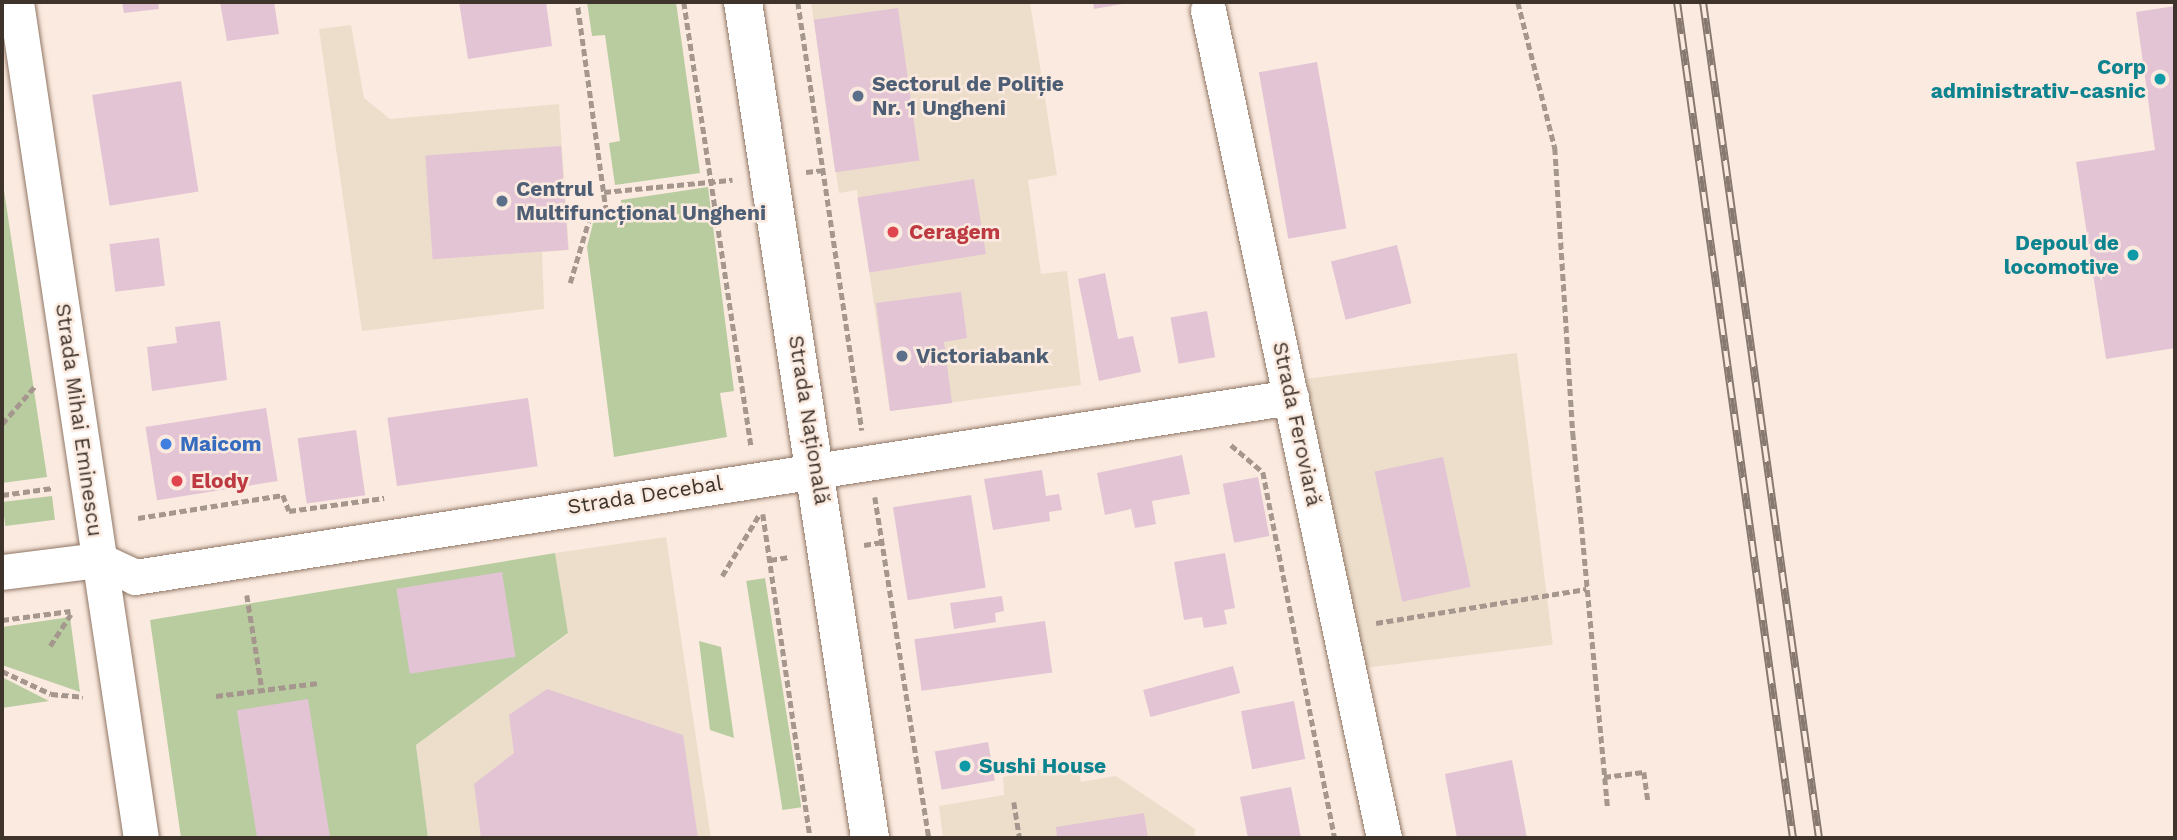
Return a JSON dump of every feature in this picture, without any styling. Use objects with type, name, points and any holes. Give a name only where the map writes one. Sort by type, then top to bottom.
[{"type":"street","name":"Strada Mihai Eminescu","points":[[16,2],[141,838]]},
{"type":"street","name":"Strada Națională","points":[[743,2],[817,468],[870,838]]},
{"type":"street","name":"Strada Feroviară","points":[[1208,10],[1342,629],[1384,838]]},
{"type":"street","name":"Strada Decebal","points":[[99,561],[135,577],[817,468],[871,476],[1291,397]]},
{"type":"street","points":[[2,572],[99,561]]},
{"type":"path","points":[[570,283],[591,213],[606,212],[577,2]]},
{"type":"path","points":[[684,2],[758,478]]},
{"type":"path","points":[[798,2],[929,838]]},
{"type":"path","points":[[1518,2],[1555,148],[1586,589],[1608,807]]},
{"type":"path","points":[[604,192],[771,178],[824,170]]},
{"type":"path","points":[[2,424],[40,381]]},
{"type":"path","points":[[1225,444],[1238,446],[1263,472],[1335,838]]},
{"type":"path","points":[[871,476],[888,490]]},
{"type":"path","points":[[722,576],[762,508],[810,838]]},
{"type":"path","points":[[1342,629],[1586,589]]},
{"type":"path","points":[[246,590],[262,690]]},
{"type":"path","points":[[2,621],[74,611],[50,646]]},
{"type":"path","points":[[2,671],[51,694],[88,697]]},
{"type":"path","points":[[216,696],[318,682]]},
{"type":"path","points":[[1604,777],[1644,772],[1648,800]]},
{"type":"path","points":[[1014,802],[1020,838]]},
{"type":"shaded area","points":[[811,2],[1030,2],[1057,175],[1028,180],[1041,274],[1067,271],[1081,385],[890,411],[857,190],[839,193]]},
{"type":"shaded area","name":"Centrul Multifuncțional Ungheni","points":[[351,25],[364,98],[390,119],[559,104],[569,250],[542,252],[544,309],[362,331],[319,29]]},
{"type":"shaded area","points":[[1517,353],[1553,645],[1342,671],[1307,379]]},
{"type":"shaded area","points":[[666,537],[711,838],[428,838],[416,745],[568,634],[555,553]]},
{"type":"shaded area","points":[[1076,763],[1081,782],[1116,776],[1195,829],[1194,838],[943,838],[939,806],[1004,795],[1003,777]]},
{"type":"green space","points":[[587,2],[676,2],[700,173],[615,185],[609,143],[620,141],[605,35],[592,36]]},
{"type":"green space","points":[[2,177],[47,477],[2,483]]},
{"type":"green space","points":[[708,187],[734,391],[720,393],[727,437],[614,457],[587,247],[593,223],[623,217],[621,200]]},
{"type":"green space","points":[[52,496],[55,520],[5,526],[2,502]]},
{"type":"green space","points":[[555,553],[568,633],[416,745],[428,838],[181,838],[150,620]]},
{"type":"green space","points":[[765,578],[801,807],[783,810],[746,581]]},
{"type":"green space","points":[[70,617],[80,692],[2,665],[2,627]]},
{"type":"green space","points":[[699,641],[721,647],[734,738],[710,730]]},
{"type":"green space","points":[[2,677],[49,701],[2,708]]},
{"type":"building","points":[[122,2],[158,2],[159,9],[124,13]]},
{"type":"building","points":[[220,2],[274,2],[279,34],[227,41]]},
{"type":"building","points":[[459,2],[546,2],[552,46],[468,59]]},
{"type":"building","points":[[1093,2],[1127,2],[1128,3],[1094,9]]},
{"type":"building","name":"Depoul de locomotive","points":[[2175,6],[2175,348],[2106,359],[2076,162],[2155,150],[2136,12]]},
{"type":"building","points":[[898,8],[919,161],[835,172],[814,20]]},
{"type":"building","points":[[1317,62],[1346,228],[1288,239],[1259,72]]},
{"type":"building","points":[[181,81],[199,192],[110,206],[92,95]]},
{"type":"building","points":[[561,146],[568,250],[433,259],[425,155]]},
{"type":"building","points":[[974,179],[986,254],[869,273],[857,197]]},
{"type":"building","points":[[159,238],[165,286],[115,292],[109,244]]},
{"type":"building","points":[[1397,245],[1412,303],[1346,320],[1331,261]]},
{"type":"building","points":[[1105,273],[1118,339],[1133,336],[1141,372],[1099,381],[1078,279]]},
{"type":"building","points":[[961,292],[967,338],[944,342],[952,403],[890,411],[876,303]]},
{"type":"building","points":[[1207,311],[1215,357],[1179,364],[1171,317]]},
{"type":"building","points":[[220,321],[227,380],[152,391],[147,347],[177,343],[175,327]]},
{"type":"building","points":[[528,398],[538,466],[397,486],[387,418]]},
{"type":"building","points":[[266,408],[278,481],[157,500],[146,427]]},
{"type":"building","points":[[356,430],[365,495],[307,504],[298,438]]},
{"type":"building","points":[[1182,455],[1190,494],[1152,501],[1156,524],[1135,528],[1131,509],[1105,515],[1097,473]]},
{"type":"building","points":[[1443,457],[1471,587],[1402,602],[1375,472]]},
{"type":"building","points":[[1042,470],[1046,496],[1059,494],[1062,510],[1049,512],[1050,521],[993,530],[984,479]]},
{"type":"building","points":[[1258,477],[1269,536],[1234,543],[1223,484]]},
{"type":"building","points":[[971,495],[986,588],[908,600],[893,507]]},
{"type":"building","points":[[1225,553],[1235,608],[1224,610],[1227,624],[1204,628],[1202,617],[1184,620],[1174,562]]},
{"type":"building","points":[[502,572],[515,657],[410,674],[396,589]]},
{"type":"building","points":[[1002,596],[1004,611],[995,613],[996,622],[954,629],[950,603]]},
{"type":"building","points":[[1045,621],[1052,672],[922,691],[914,639]]},
{"type":"building","points":[[1233,666],[1240,693],[1150,717],[1143,690]]},
{"type":"building","points":[[547,689],[683,735],[698,838],[481,838],[474,784],[514,753],[509,715]]},
{"type":"building","points":[[308,699],[330,838],[257,838],[237,710]]},
{"type":"building","points":[[1294,701],[1305,759],[1252,769],[1241,711]]},
{"type":"building","name":"Sushi House","points":[[988,742],[995,780],[942,790],[935,751]]},
{"type":"building","points":[[1512,760],[1527,838],[1457,838],[1445,774]]},
{"type":"building","points":[[1291,787],[1301,838],[1248,838],[1240,797]]},
{"type":"building","points":[[1144,813],[1148,838],[1057,838],[1056,827]]},
{"type":"railway","points":[[1677,2],[1793,838]]},
{"type":"railway","points":[[1703,2],[1819,838]]},
{"type":"place","name":"Corp administrativ-casnic","points":[[2160,79]]},
{"type":"place","name":"Sectorul de Poliție Nr. 1 Ungheni","points":[[858,96]]},
{"type":"place","name":"Centrul Multifuncțional Ungheni","points":[[502,201]]},
{"type":"place","name":"Ceragem","points":[[893,232]]},
{"type":"place","name":"Depoul de locomotive","points":[[2133,255]]},
{"type":"place","name":"Victoriabank","points":[[902,356]]},
{"type":"place","name":"Maicom","points":[[166,444]]},
{"type":"place","name":"Elody","points":[[177,481]]},
{"type":"place","name":"Sushi House","points":[[965,766]]}]
